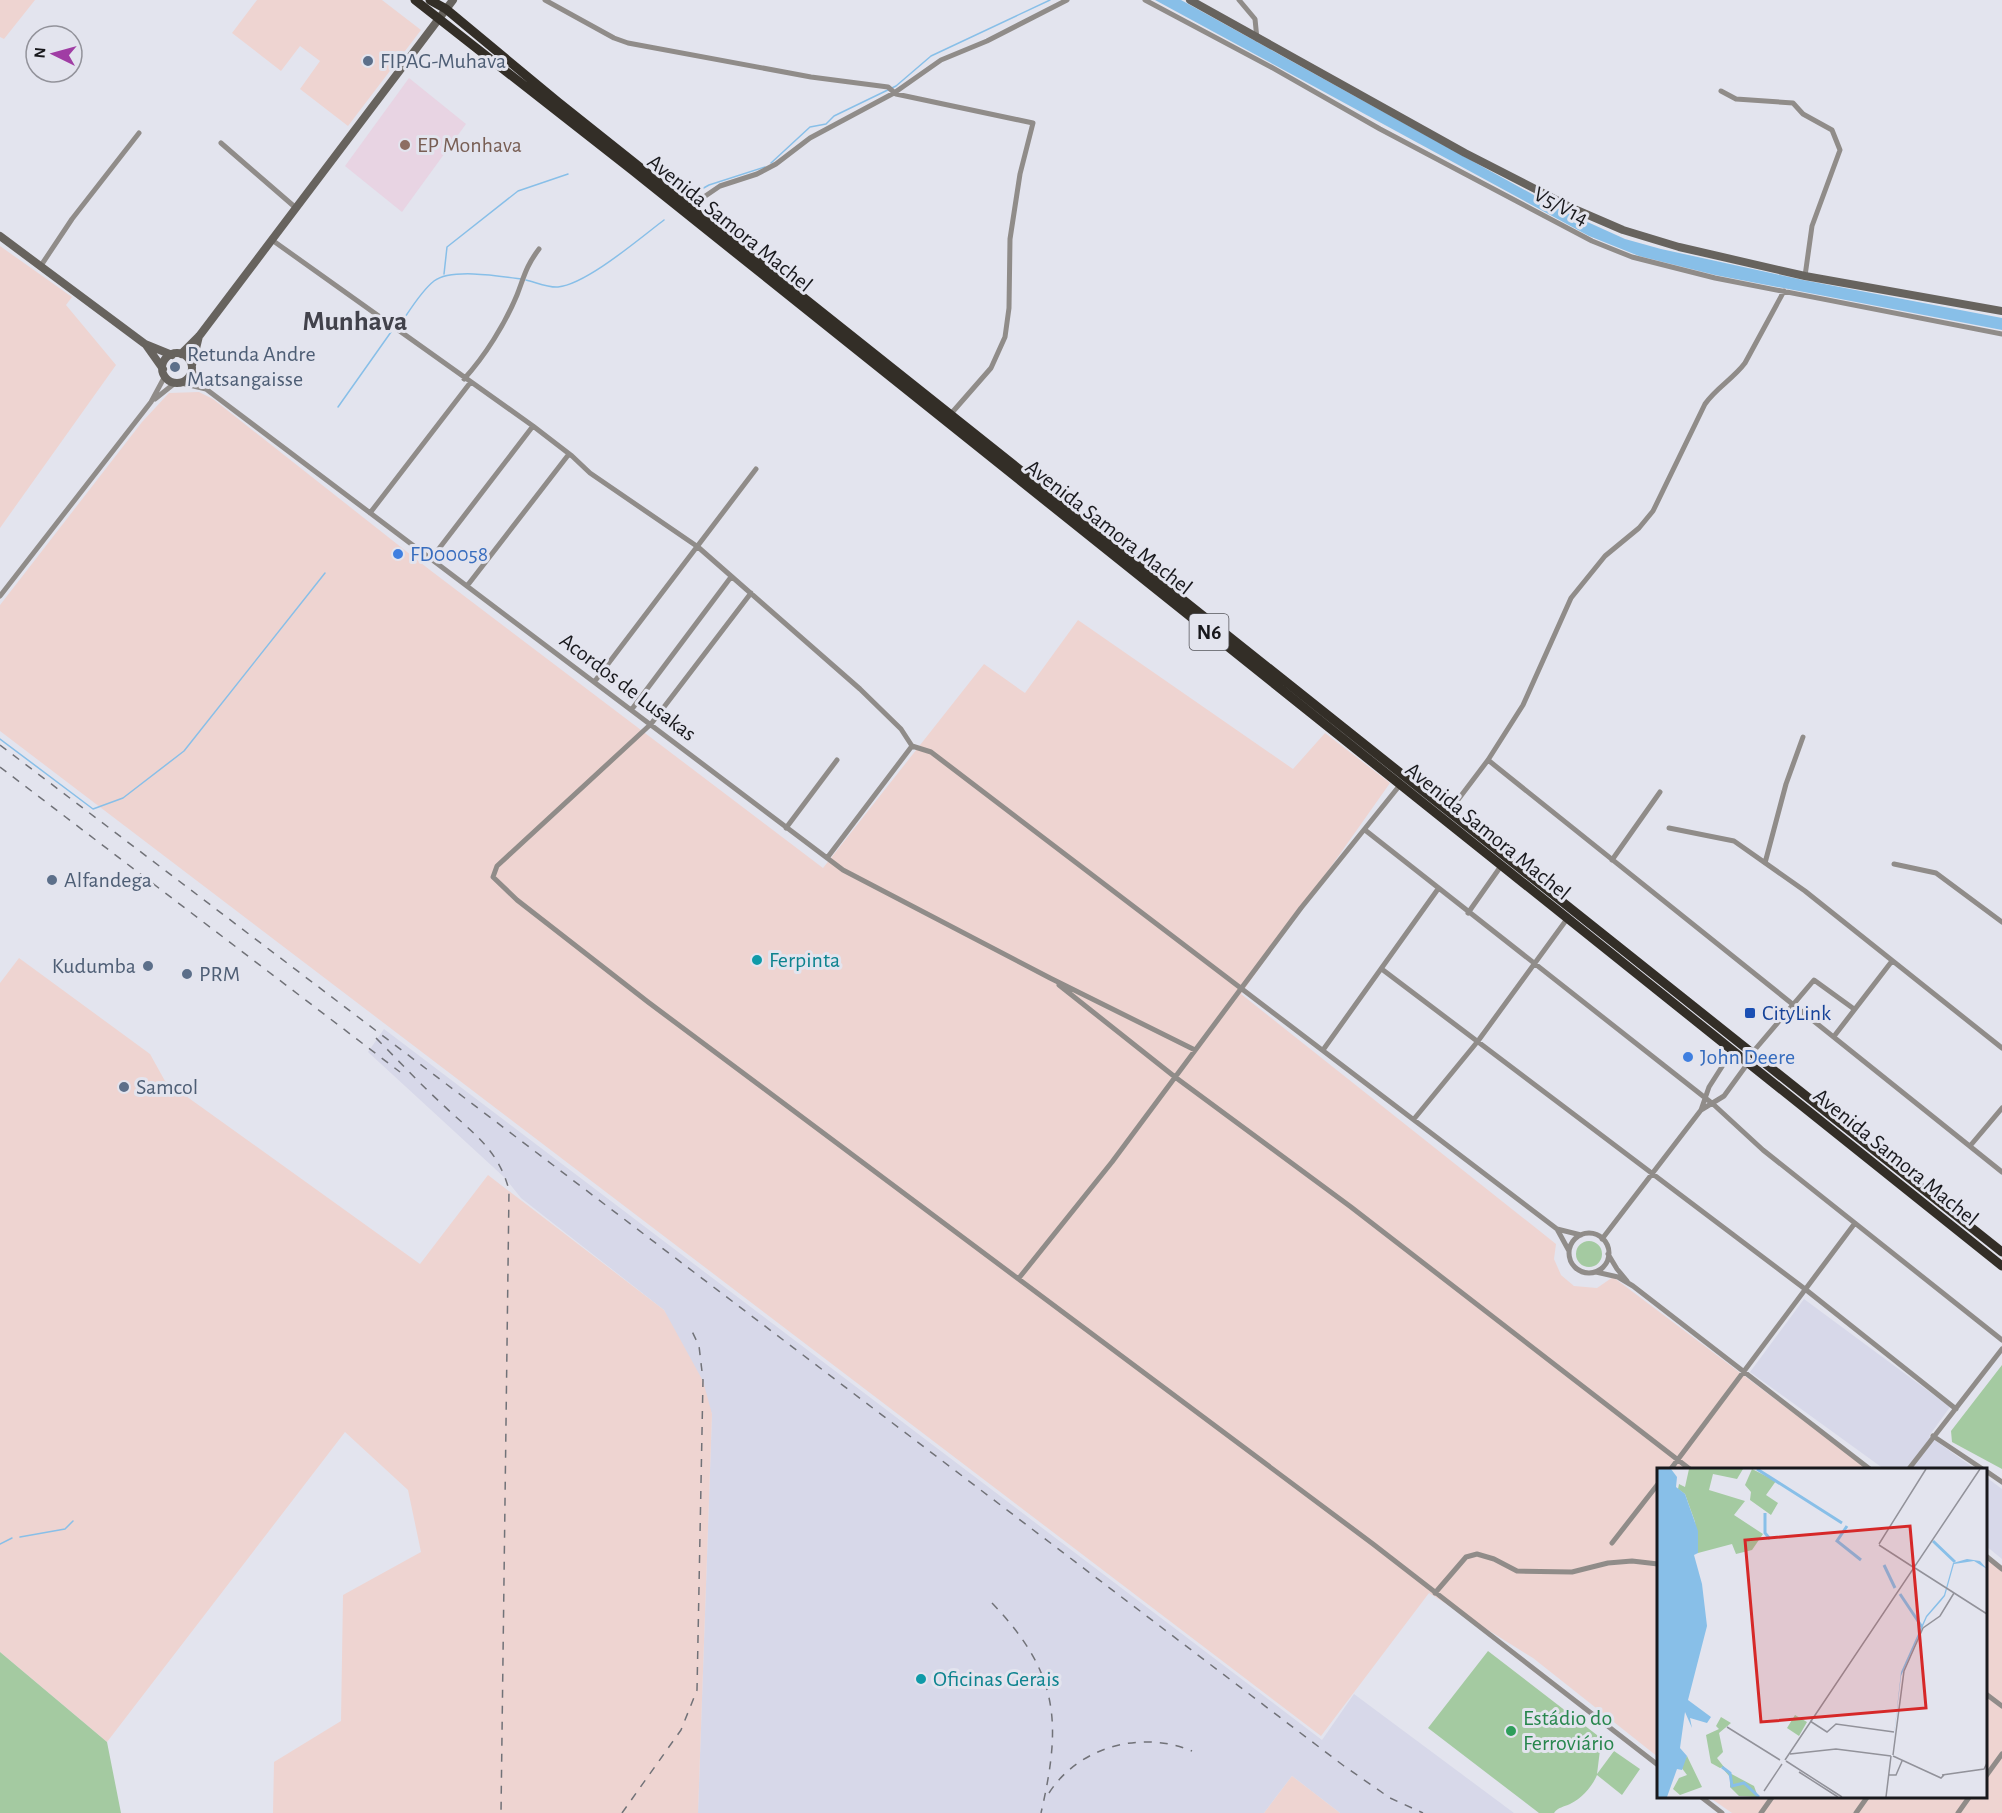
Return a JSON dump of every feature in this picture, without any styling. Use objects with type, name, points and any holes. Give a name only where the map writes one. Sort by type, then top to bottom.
[{"type":"highway","name":"Avenida Samora Machel","points":[[415,0],[947,418],[1446,815],[1780,1074],[2002,1252]]},
{"type":"highway","name":"Avenida Samora Machel","points":[[430,0],[446,9],[1400,785],[1446,815],[1501,866],[2002,1266]]},
{"type":"highway","points":[[1773,1083],[1780,1074]]},
{"type":"street","points":[[181,354],[200,335],[453,0]]},
{"type":"street","points":[[545,0],[614,38],[628,43],[891,90],[1033,123],[1020,174],[1008,256],[1010,308],[1005,337],[992,368],[947,418]]},
{"type":"street","points":[[693,210],[698,201],[720,186],[757,174],[810,138],[941,60],[987,41],[1067,0]]},
{"type":"street","name":"V5/V14","points":[[1145,0],[1271,67],[1380,129],[1592,241],[1642,259],[1715,278],[2002,334]]},
{"type":"street","points":[[1190,0],[1465,153],[1594,219],[1649,239],[1804,276],[2002,311]]},
{"type":"street","points":[[1239,0],[1255,19],[1257,39]]},
{"type":"street","points":[[1721,91],[1742,100],[1793,103],[1803,114],[1832,130],[1839,142],[1839,156],[1822,194],[1809,237],[1804,276]]},
{"type":"street","points":[[40,267],[72,219],[139,133]]},
{"type":"street","points":[[221,143],[296,208]]},
{"type":"street","points":[[0,236],[145,344],[172,355],[181,354],[187,357],[206,389]]},
{"type":"street","points":[[272,240],[533,426],[590,473],[698,547],[860,689],[901,729],[912,746]]},
{"type":"street","points":[[464,379],[487,348],[517,295],[527,266],[539,249]]},
{"type":"street","points":[[1446,815],[1488,760],[1532,687],[1571,598],[1605,556],[1646,521],[1705,404],[1711,395],[1737,374],[1745,363],[1784,291]]},
{"type":"street","points":[[151,402],[189,378],[200,335]]},
{"type":"street","points":[[145,344],[164,373],[178,383],[206,389]]},
{"type":"street","points":[[0,596],[151,402],[164,373],[165,360],[172,355]]},
{"type":"street","points":[[369,513],[470,383]]},
{"type":"street","name":"Acordos de Lusakas","points":[[206,389],[827,858],[921,912],[1050,978]]},
{"type":"street","points":[[431,559],[533,426]]},
{"type":"street","points":[[467,586],[569,454]]},
{"type":"street","points":[[595,681],[756,469]]},
{"type":"street","points":[[632,709],[731,577]]},
{"type":"street","points":[[751,593],[651,724],[497,866],[493,877],[518,900],[648,1002],[1019,1278],[1657,1763]]},
{"type":"street","points":[[1766,863],[1786,784],[1803,737]]},
{"type":"street","points":[[827,858],[912,746]]},
{"type":"street","points":[[912,746],[931,752],[1557,1229],[1581,1235],[1592,1234],[1602,1239],[1617,1269],[1633,1286],[1868,1468]]},
{"type":"street","points":[[786,828],[837,760]]},
{"type":"street","points":[[1488,760],[1835,1035],[1900,1092],[2002,1172]]},
{"type":"street","points":[[1019,1278],[1175,1077],[1301,908],[1400,785]]},
{"type":"street","points":[[1612,860],[1660,792]]},
{"type":"street","points":[[1669,828],[1732,840],[1766,863],[2002,1048]]},
{"type":"street","points":[[1365,830],[1713,1104],[1763,1150],[2002,1340]]},
{"type":"street","points":[[1894,864],[1936,873],[2002,922]]},
{"type":"street","points":[[1468,913],[1501,866]]},
{"type":"street","points":[[1323,1050],[1383,970],[1438,889]]},
{"type":"street","points":[[1414,1119],[1478,1041],[1567,919]]},
{"type":"street","points":[[1835,1035],[1892,961]]},
{"type":"street","points":[[1383,970],[1805,1289],[1956,1409]]},
{"type":"street","points":[[1050,978],[1195,1050]]},
{"type":"street","points":[[1050,978],[1175,1077],[1369,1221],[1688,1468]]},
{"type":"street","points":[[1752,1053],[1814,980],[1854,1009]]},
{"type":"street","points":[[1602,1239],[1701,1110],[1704,1097],[1732,1051]]},
{"type":"street","points":[[1701,1110],[1724,1096],[1748,1064]]},
{"type":"street","points":[[1970,1146],[2002,1108]]},
{"type":"street","points":[[1672,1468],[1855,1223]]},
{"type":"street","points":[[1557,1229],[1569,1251],[1571,1262],[1578,1270],[1617,1277],[1633,1286]]},
{"type":"street","points":[[1569,1251],[1573,1242],[1581,1235]]},
{"type":"street","points":[[1985,1252],[1991,1244]]},
{"type":"street","points":[[1596,1272],[1605,1264],[1608,1254]]},
{"type":"street","points":[[1909,1468],[2002,1349]]},
{"type":"street","points":[[1933,1436],[1982,1468]]},
{"type":"street","points":[[1987,1471],[2002,1482]]},
{"type":"street","points":[[1612,1543],[1657,1487]]},
{"type":"street","points":[[1435,1593],[1466,1557],[1477,1554],[1494,1558],[1517,1571],[1572,1572],[1608,1563],[1657,1564]]},
{"type":"street","points":[[1987,1557],[2002,1569]]},
{"type":"street","points":[[1987,1695],[2002,1706]]},
{"type":"street","points":[[1987,1775],[2002,1754]]},
{"type":"street","points":[[1701,1798],[1722,1813]]},
{"type":"street","points":[[1761,1813],[1772,1798]]},
{"type":"street","points":[[1856,1813],[1867,1798]]},
{"type":"street","points":[[1958,1813],[1969,1798]]},
{"type":"shaded area","points":[[0,0],[35,0],[4,39],[0,37]]},
{"type":"shaded area","name":"FIPAG-Muhava","points":[[257,0],[382,0],[421,30],[348,126],[300,89],[320,61],[300,46],[281,71],[232,33]]},
{"type":"shaded area","name":"EP Monhava","points":[[409,78],[466,124],[402,212],[345,166]]},
{"type":"shaded area","points":[[0,246],[72,297],[66,305],[116,365],[0,528]]},
{"type":"shaded area","points":[[199,392],[213,399],[430,570],[823,868],[984,664],[1025,693],[1078,620],[1293,769],[1325,733],[1390,783],[1241,994],[1556,1244],[1554,1259],[1561,1275],[1574,1286],[1597,1288],[1613,1277],[1867,1468],[1657,1468],[1657,1756],[1533,1658],[1429,1593],[1321,1736],[0,731],[0,605],[142,422],[169,393]]},
{"type":"shaded area","points":[[19,958],[150,1054],[165,1081],[420,1264],[488,1175],[664,1310],[703,1381],[712,1414],[698,1813],[273,1813],[274,1762],[341,1721],[343,1595],[421,1552],[408,1490],[345,1432],[107,1742],[0,1652],[0,983]]},
{"type":"shaded area","points":[[384,1029],[1322,1740],[1354,1694],[1514,1813],[1340,1813],[1292,1776],[1264,1813],[698,1813],[712,1414],[664,1310],[521,1198],[505,1178],[368,1052]]},
{"type":"shaded area","points":[[1804,1299],[1950,1407],[1929,1436],[1974,1468],[1883,1468],[1750,1372]]},
{"type":"shaded area","points":[[1987,1478],[2002,1489],[2002,1559],[1987,1547]]},
{"type":"shaded area","points":[[1987,1560],[2002,1571],[2002,1813],[1732,1813],[1710,1798],[1987,1798]]},
{"type":"shaded area","points":[[1292,1776],[1340,1813],[1264,1813]]},
{"type":"green space","points":[[1589,1241],[1598,1245],[1602,1254],[1598,1263],[1589,1267],[1580,1263],[1576,1254],[1580,1245]]},
{"type":"green space","points":[[2002,1365],[2002,1469],[1952,1442],[1951,1431]]},
{"type":"green space","name":"Estádio do Ferroviário","points":[[1488,1651],[1606,1742],[1600,1750],[1597,1774],[1614,1751],[1640,1769],[1622,1795],[1597,1775],[1586,1792],[1574,1802],[1559,1808],[1554,1813],[1539,1813],[1428,1728]]},
{"type":"green space","points":[[0,1652],[107,1742],[121,1813],[0,1813]]},
{"type":"water","points":[[1155,0],[1181,0],[1561,210],[1625,239],[1803,280],[2002,318],[2002,330],[1715,275],[1639,256],[1589,236]]},
{"type":"waterway","points":[[771,163],[810,127],[826,124],[834,116],[896,86],[931,56],[1050,0]]},
{"type":"waterway","points":[[693,194],[709,185],[765,167]]},
{"type":"waterway","points":[[444,274],[447,247],[518,191],[568,174]]},
{"type":"waterway","points":[[526,280],[554,287],[570,284],[613,259],[664,220]]},
{"type":"waterway","points":[[399,326],[424,291],[442,277],[476,274],[521,279]]},
{"type":"waterway","points":[[338,407],[391,332]]},
{"type":"waterway","points":[[0,739],[93,809],[123,798],[184,751],[325,573]]},
{"type":"waterway","points":[[20,1537],[65,1529],[73,1521]]},
{"type":"waterway","points":[[0,1544],[12,1538]]},
{"type":"railway","points":[[0,745],[1344,1766],[1390,1798],[1423,1813]]},
{"type":"railway","points":[[0,767],[400,1072]]},
{"type":"railway","points":[[376,1038],[491,1152],[504,1175],[509,1190],[501,1813]]},
{"type":"railway","points":[[622,1813],[681,1730],[697,1690],[703,1380],[699,1346],[690,1327]]},
{"type":"railway","points":[[992,1603],[1014,1628],[1031,1653],[1050,1700],[1052,1752],[1041,1813]]},
{"type":"railway","points":[[1049,1793],[1077,1764],[1113,1746],[1153,1742],[1192,1751]]},
{"type":"place","name":"FIPAG-Muhava","points":[[368,61]]},
{"type":"place","name":"EP Monhava","points":[[405,145]]},
{"type":"place","name":"Retunda Andre Matsangaisse","points":[[175,367]]},
{"type":"place","name":"FD00058","points":[[398,554]]},
{"type":"place","name":"Alfandega","points":[[52,880]]},
{"type":"place","name":"Ferpinta","points":[[757,960]]},
{"type":"place","name":"Kudumba","points":[[148,966]]},
{"type":"place","name":"PRM","points":[[187,974]]},
{"type":"place","name":"CityLink","points":[[1750,1013]]},
{"type":"place","name":"John Deere","points":[[1688,1057]]},
{"type":"place","name":"Samcol","points":[[124,1087]]},
{"type":"place","name":"Oficinas Gerais","points":[[921,1679]]},
{"type":"place","name":"Estádio do Ferroviário","points":[[1511,1731]]},
{"type":"district","name":"Munhava","points":[[355,322]]}]
